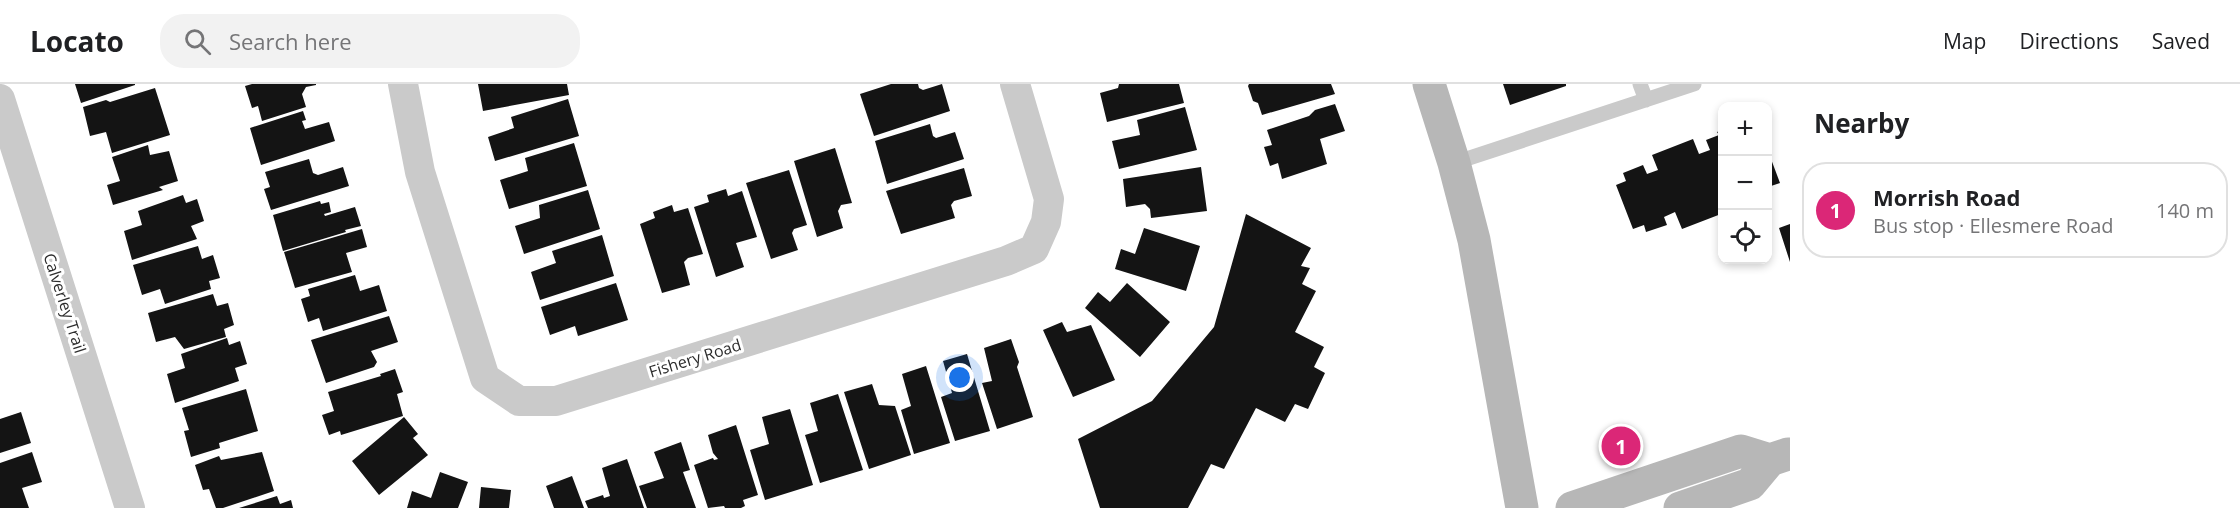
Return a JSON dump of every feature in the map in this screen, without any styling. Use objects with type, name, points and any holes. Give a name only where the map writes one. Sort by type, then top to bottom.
[{"type":"street","name":"Fishery Road","points":[[403,84],[420,172],[485,378],[519,401],[556,401],[996,265],[1034,249],[1046,222],[1049,199],[1016,84]]},
{"type":"street","points":[[1429,84],[1454,163],[1474,240],[1522,508]]},
{"type":"street","name":"Calverley Trail","points":[[0,99],[130,508]]},
{"type":"street","points":[[1572,508],[1742,451],[1780,457]]},
{"type":"street","points":[[1680,508],[1750,484],[1780,457]]},
{"type":"lane","points":[[1640,84],[1646,100]]},
{"type":"lane","points":[[1454,163],[1694,84]]},
{"type":"building","points":[[75,84],[135,84],[135,85],[81,103]]},
{"type":"building","points":[[252,84],[316,85],[306,87],[302,94],[306,107],[262,121],[258,106],[252,108],[245,86]]},
{"type":"building","points":[[478,84],[567,84],[569,95],[483,111]]},
{"type":"building","points":[[891,84],[918,84],[923,90],[942,84],[950,111],[874,136],[860,94]]},
{"type":"building","points":[[1119,84],[1179,84],[1184,103],[1107,122],[1100,93],[1118,88]]},
{"type":"building","points":[[1249,84],[1331,84],[1335,94],[1262,115],[1258,103],[1253,101]]},
{"type":"building","points":[[1503,84],[1566,84],[1566,86],[1510,105]]},
{"type":"building","points":[[155,88],[170,135],[112,153],[106,132],[90,136],[83,107],[106,100],[110,102]]},
{"type":"building","points":[[568,99],[579,136],[495,161],[488,137],[514,128],[511,117]]},
{"type":"building","points":[[1335,104],[1345,131],[1320,139],[1327,164],[1282,179],[1278,163],[1270,166],[1264,147],[1272,145],[1267,130],[1309,116],[1315,110]]},
{"type":"building","points":[[1185,107],[1197,150],[1119,169],[1112,141],[1140,135],[1137,120]]},
{"type":"building","points":[[303,111],[306,120],[302,121],[305,129],[329,122],[335,141],[261,165],[250,128]]},
{"type":"building","points":[[930,124],[933,136],[936,138],[955,132],[964,159],[887,184],[875,141]]},
{"type":"building","points":[[1718,135],[1718,215],[1682,229],[1675,212],[1664,217],[1667,225],[1646,232],[1644,225],[1633,229],[1616,185],[1626,181],[1623,173],[1643,165],[1647,174],[1658,170],[1652,155],[1693,139],[1699,154],[1710,150],[1706,140]]},
{"type":"building","points":[[574,143],[587,186],[509,209],[500,180],[528,171],[525,158]]},
{"type":"building","points":[[148,145],[150,155],[169,151],[178,181],[159,187],[163,190],[113,205],[107,185],[120,181],[112,157]]},
{"type":"building","points":[[835,148],[852,203],[841,205],[838,211],[843,228],[817,237],[794,161]]},
{"type":"building","points":[[309,159],[313,173],[318,175],[343,167],[349,186],[271,210],[264,189],[270,187],[265,172]]},
{"type":"building","points":[[1772,162],[1780,183],[1772,186]]},
{"type":"building","points":[[1201,167],[1207,211],[1151,218],[1150,209],[1145,204],[1126,207],[1123,179]]},
{"type":"building","points":[[964,168],[972,196],[954,201],[951,205],[955,218],[901,234],[886,191]]},
{"type":"building","points":[[789,170],[807,225],[794,229],[792,233],[798,250],[771,259],[746,183]]},
{"type":"building","points":[[726,189],[728,196],[742,191],[757,237],[736,243],[744,267],[716,277],[694,207],[709,202],[707,195]]},
{"type":"building","points":[[588,190],[600,229],[524,254],[515,226],[540,218],[539,205]]},
{"type":"building","points":[[183,195],[186,203],[197,199],[204,221],[191,226],[197,239],[132,260],[124,231],[142,225],[138,211]]},
{"type":"building","points":[[320,201],[321,204],[329,202],[331,212],[324,214],[325,216],[355,207],[361,226],[283,251],[273,215]]},
{"type":"building","points":[[672,205],[674,212],[688,208],[703,254],[688,258],[684,262],[690,285],[662,293],[640,224],[655,218],[653,212]]},
{"type":"building","points":[[1246,214],[1311,248],[1301,266],[1310,268],[1302,284],[1316,291],[1295,332],[1324,347],[1314,367],[1325,373],[1308,409],[1295,404],[1285,422],[1256,408],[1224,469],[1211,464],[1188,508],[1100,508],[1078,439],[1152,401],[1214,327]]},
{"type":"building","points":[[1790,224],[1790,262],[1779,228]]},
{"type":"building","points":[[1144,228],[1200,246],[1186,291],[1115,269],[1121,249],[1135,254]]},
{"type":"building","points":[[362,229],[367,247],[346,253],[352,272],[295,288],[284,252]]},
{"type":"building","points":[[602,235],[614,276],[540,300],[531,272],[556,263],[552,251]]},
{"type":"building","points":[[198,246],[202,259],[213,255],[220,278],[209,281],[211,289],[165,304],[160,289],[142,295],[133,265]]},
{"type":"building","points":[[355,275],[360,291],[379,285],[387,311],[323,331],[319,318],[308,322],[301,299],[310,296],[308,289]]},
{"type":"building","points":[[616,283],[628,320],[578,336],[575,326],[550,335],[541,307]]},
{"type":"building","points":[[1127,283],[1170,322],[1140,357],[1085,308],[1098,292],[1110,302]]},
{"type":"building","points":[[213,294],[217,306],[228,303],[234,325],[224,329],[226,337],[184,349],[175,337],[156,342],[148,313]]},
{"type":"building","points":[[389,316],[398,342],[371,351],[377,362],[374,367],[326,383],[311,340]]},
{"type":"building","points":[[1062,322],[1067,332],[1091,325],[1115,380],[1073,397],[1043,330]]},
{"type":"building","points":[[227,338],[229,345],[240,341],[247,364],[235,368],[239,381],[175,403],[167,374],[185,368],[181,354]]},
{"type":"building","points":[[1011,339],[1019,362],[1017,367],[1033,417],[997,429],[982,383],[992,381],[984,348]]},
{"type":"building","points":[[967,354],[990,431],[955,441],[941,397],[952,393],[943,361]]},
{"type":"building","points":[[926,366],[950,443],[914,454],[901,410],[911,406],[902,374]]},
{"type":"building","points":[[395,369],[403,392],[397,394],[403,416],[341,435],[340,431],[329,435],[322,415],[334,411],[328,392],[381,376],[380,374]]},
{"type":"building","points":[[872,384],[879,405],[895,406],[911,455],[869,469],[844,392]]},
{"type":"building","points":[[246,389],[258,431],[219,443],[220,448],[191,457],[184,431],[189,430],[182,408]]},
{"type":"building","points":[[838,394],[863,470],[820,483],[805,435],[818,431],[810,403]]},
{"type":"building","points":[[790,409],[813,485],[765,500],[750,450],[769,444],[762,417]]},
{"type":"building","points":[[21,412],[31,443],[0,453],[0,419]]},
{"type":"building","points":[[404,417],[418,434],[413,438],[428,455],[379,495],[352,461]]},
{"type":"building","points":[[736,425],[758,495],[743,500],[745,506],[741,508],[725,508],[724,506],[708,508],[694,465],[713,458],[718,459],[713,453],[708,435]]},
{"type":"building","points":[[681,442],[690,470],[683,472],[696,508],[647,508],[639,486],[664,478],[654,452]]},
{"type":"building","points":[[32,452],[42,482],[22,488],[29,508],[0,508],[0,463]]},
{"type":"building","points":[[262,452],[274,491],[223,508],[216,508],[209,489],[203,490],[195,465],[219,456],[221,460]]},
{"type":"building","points":[[627,459],[644,508],[588,508],[585,501],[603,495],[604,498],[610,496],[602,468]]},
{"type":"building","points":[[440,472],[468,482],[458,508],[407,508],[412,491],[431,498]]},
{"type":"building","points":[[572,476],[584,508],[554,508],[546,486]]},
{"type":"building","points":[[481,487],[511,490],[509,508],[479,508]]},
{"type":"building","points":[[277,496],[280,504],[291,500],[293,508],[239,508]]},
{"type":"place","name":"Morrish Road","points":[[1621,446]]}]
